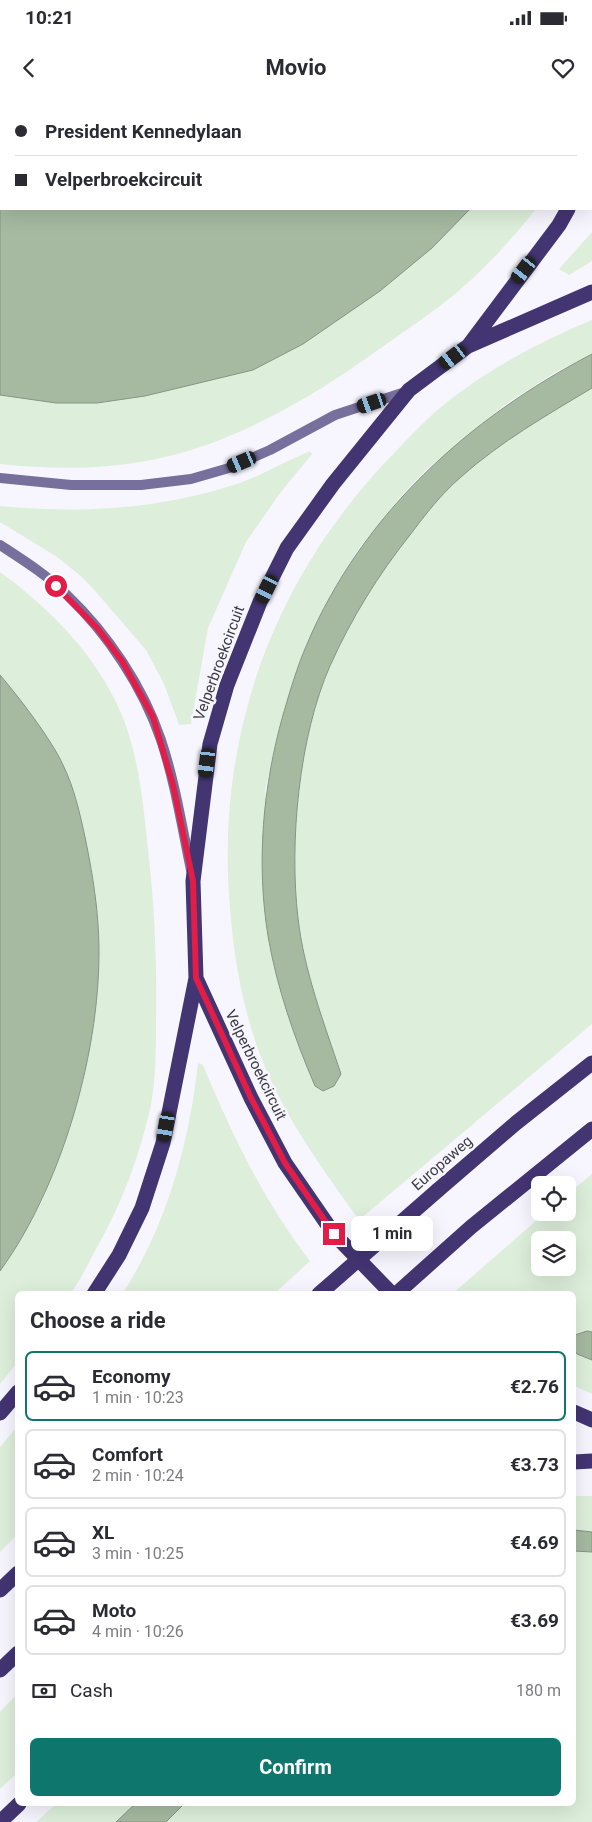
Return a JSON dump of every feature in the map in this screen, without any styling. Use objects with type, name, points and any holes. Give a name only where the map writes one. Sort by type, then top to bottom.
[{"type":"highway","points":[[468,346],[559,225],[567,210]]},
{"type":"highway","name":"Velperbroekcircuit","points":[[389,1291],[334,1234],[285,1163],[251,1098],[196,978],[193,881],[210,744],[226,685],[260,602],[287,548],[332,484],[409,390],[468,346],[592,292]]},
{"type":"highway","points":[[96,1291],[119,1255],[142,1208],[163,1143],[196,978]]},
{"type":"highway","name":"Europaweg","points":[[321,1291],[516,1123],[592,1063]]},
{"type":"highway","points":[[399,1291],[471,1227],[592,1128]]},
{"type":"highway","points":[[0,1413],[15,1396]]},
{"type":"highway","points":[[576,1413],[592,1420]]},
{"type":"highway","points":[[576,1462],[592,1461]]},
{"type":"highway","points":[[0,1590],[15,1576]]},
{"type":"highway","points":[[0,1670],[15,1655]]},
{"type":"highway","points":[[0,1822],[17,1806]]},
{"type":"street","points":[[0,478],[71,486],[141,485],[192,479],[228,468],[270,450],[335,415],[409,390]]},
{"type":"street","points":[[0,545],[34,568],[67,595],[122,661],[153,717],[162,741],[193,881]]},
{"type":"shaded area","points":[[0,210],[469,210],[432,248],[380,291],[303,344],[253,370],[145,396],[97,403],[56,403],[0,395]]},
{"type":"shaded area","points":[[469,210],[535,210],[487,264],[447,301],[334,380],[307,397],[252,426],[195,449],[144,461],[83,468],[0,464],[0,395],[56,403],[97,403],[145,396],[253,370],[303,344],[379,291]]},
{"type":"shaded area","points":[[592,232],[592,261],[569,275],[559,269]]},
{"type":"shaded area","points":[[592,320],[592,354],[556,372],[506,404],[427,469],[402,495],[360,547],[331,593],[306,645],[277,736],[265,791],[292,1027],[315,1086],[341,1074],[315,997],[301,938],[296,888],[296,824],[304,756],[319,694],[330,666],[356,614],[376,582],[398,550],[447,490],[492,452],[592,388],[592,1024],[359,1220],[308,1146],[284,1107],[265,1067],[251,1029],[241,989],[230,908],[228,844],[232,781],[244,720],[262,662],[286,605],[316,551],[353,500],[410,436],[450,400],[474,382],[507,362],[557,335]]},
{"type":"shaded area","points":[[592,354],[592,388],[492,452],[440,497],[398,550],[366,598],[338,649],[319,694],[304,757],[299,790],[295,857],[298,918],[305,958],[315,997],[341,1074],[334,1086],[323,1091],[315,1086],[293,1031],[281,993],[268,936],[262,880],[266,797],[276,742],[300,661],[330,597],[357,553],[389,512],[424,474],[462,440],[503,408]]},
{"type":"shaded area","points":[[310,451],[312,454],[281,492],[246,542],[208,628],[191,724],[179,725],[164,684],[146,650],[82,577],[57,557],[0,522],[0,506],[90,509],[150,504],[179,499],[237,484]]},
{"type":"shaded area","points":[[0,572],[19,586],[71,635],[100,673],[122,715],[137,768],[145,823],[154,920],[156,1001],[154,1084],[151,1105],[136,1161],[122,1197],[84,1272],[72,1291],[15,1291],[15,1365],[0,1384],[0,1271],[42,1202],[70,1128],[83,1083],[98,976],[98,924],[91,866],[35,722],[0,675]]},
{"type":"shaded area","points":[[0,675],[43,731],[67,773],[79,810],[95,891],[99,967],[88,1059],[62,1151],[44,1195],[23,1235],[0,1271]]},
{"type":"shaded area","points":[[198,1063],[203,1065],[225,1117],[250,1167],[278,1215],[310,1261],[277,1291],[124,1291],[152,1240],[174,1183],[189,1123]]},
{"type":"shaded area","points":[[592,1174],[592,1332],[587,1331],[576,1335],[576,1291],[455,1291],[536,1221],[576,1221],[576,1187]]},
{"type":"shaded area","points":[[587,1331],[592,1332],[592,1360],[576,1353],[576,1335]]},
{"type":"shaded area","points":[[576,1353],[592,1360],[592,1394],[576,1387]]},
{"type":"shaded area","points":[[15,1429],[15,1537],[0,1552],[0,1447]]},
{"type":"shaded area","points":[[576,1496],[592,1496],[592,1532],[576,1530]]},
{"type":"shaded area","points":[[576,1530],[592,1532],[592,1552],[576,1551]]},
{"type":"shaded area","points":[[576,1551],[592,1552],[592,1822],[166,1822],[182,1806],[576,1806]]},
{"type":"shaded area","points":[[15,1696],[15,1775],[0,1789],[0,1712]]},
{"type":"shaded area","points":[[54,1806],[133,1806],[116,1822],[36,1822]]},
{"type":"shaded area","points":[[133,1806],[182,1806],[166,1822],[116,1822]]},
{"type":"route","points":[[56,586],[67,595],[98,629],[122,661],[153,717],[162,741],[173,785],[193,881],[196,978],[251,1098],[285,1163],[334,1234]]}]
